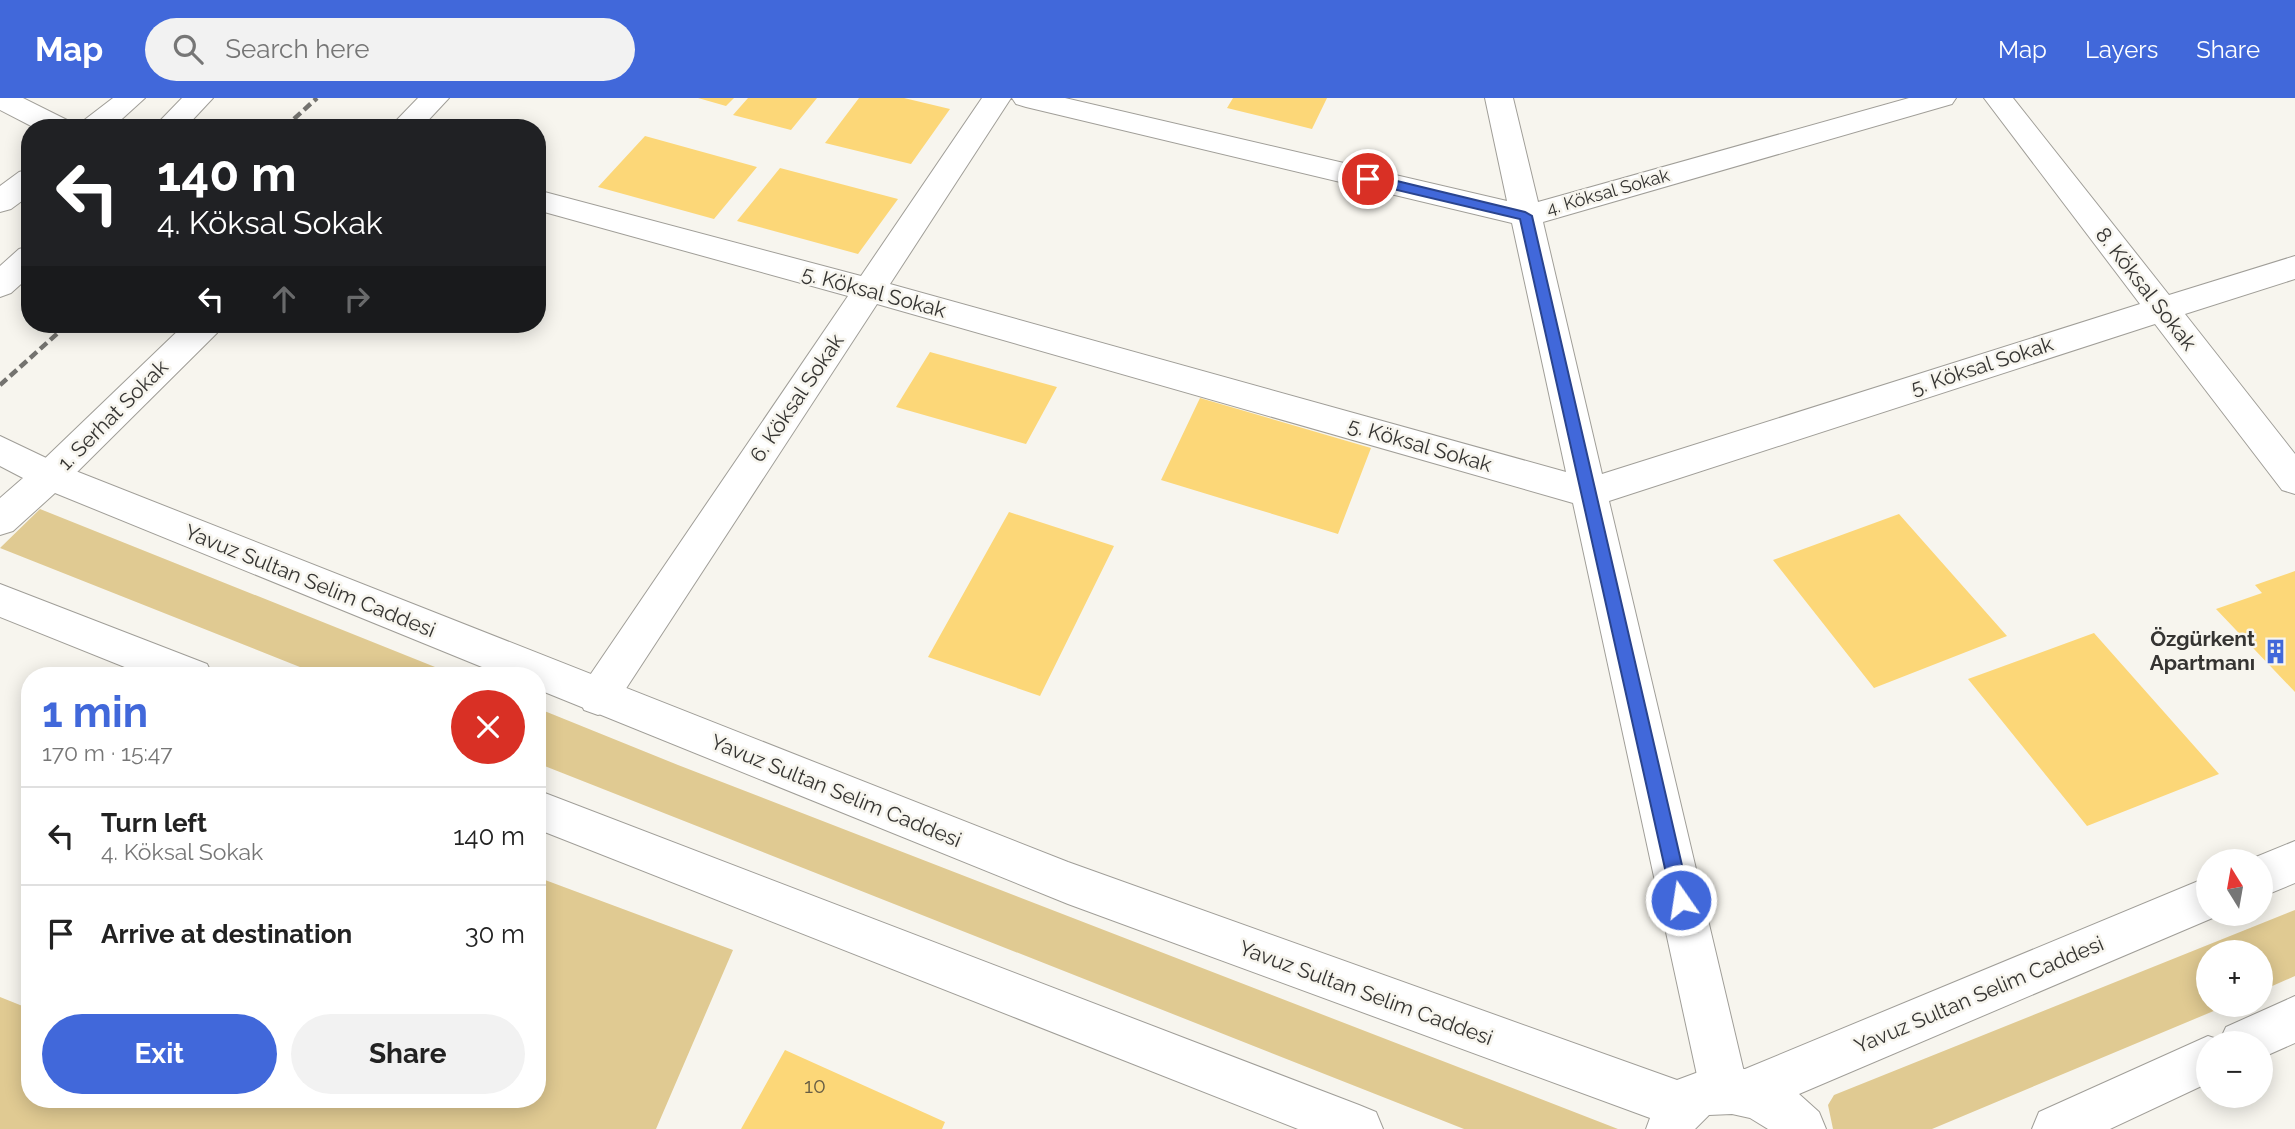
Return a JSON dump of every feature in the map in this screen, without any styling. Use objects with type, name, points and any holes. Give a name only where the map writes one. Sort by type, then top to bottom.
[{"type":"street","points":[[0,98],[41,119]]},
{"type":"street","points":[[104,119],[131,98]]},
{"type":"street","points":[[177,119],[199,98]]},
{"type":"street","points":[[413,119],[435,98]]},
{"type":"street","name":"6. Köksal Sokak","points":[[598,697],[997,98]]},
{"type":"street","name":"4. Köksal Sokak","points":[[1026,98],[1525,216],[1942,98]]},
{"type":"street","points":[[1499,98],[1589,493],[1706,1104],[1774,1103],[1801,1129]]},
{"type":"street","name":"8. Köksal Sokak","points":[[1998,98],[2295,480]]},
{"type":"street","points":[[0,202],[21,185]]},
{"type":"street","name":"5. Köksal Sokak","points":[[546,202],[869,290],[1589,493],[2295,267]]},
{"type":"street","points":[[0,285],[21,265]]},
{"type":"street","name":"1. Serhat Sokak","points":[[0,520],[50,476],[196,333]]},
{"type":"street","name":"Yavuz Sultan Selim Caddesi","points":[[0,450],[50,476],[524,667]]},
{"type":"street","points":[[0,600],[171,667]]},
{"type":"street","name":"Yavuz Sultan Selim Caddesi","points":[[546,676],[1068,883],[1706,1104],[2196,903]]},
{"type":"street","points":[[546,813],[1359,1129]]},
{"type":"street","points":[[2273,871],[2295,862]]},
{"type":"street","points":[[2267,1031],[2295,1018]]},
{"type":"street","points":[[2056,1129],[2196,1065]]},
{"type":"shaded area","points":[[40,509],[435,667],[300,667],[0,548]]},
{"type":"shaded area","points":[[546,712],[1618,1129],[1464,1129],[546,767]]},
{"type":"shaded area","points":[[546,880],[733,950],[656,1129],[0,1129],[0,997],[21,1005],[21,1108],[546,1108]]},
{"type":"shaded area","points":[[2295,910],[2295,976],[2273,986],[2273,940],[2220,940],[2255,926],[2273,926],[2273,919]]},
{"type":"shaded area","points":[[2196,950],[2196,1017],[2199,1017],[1932,1129],[1833,1129],[1828,1105],[1834,1095]]},
{"type":"building","points":[[698,98],[734,98],[726,106]]},
{"type":"building","points":[[748,98],[817,98],[791,130],[733,115]]},
{"type":"building","points":[[859,98],[904,98],[950,109],[911,164],[825,143]]},
{"type":"building","points":[[1233,98],[1327,98],[1312,129],[1227,108]]},
{"type":"building","points":[[645,136],[757,167],[714,219],[598,187]]},
{"type":"building","points":[[780,168],[898,199],[858,254],[737,221]]},
{"type":"building","points":[[930,352],[1057,387],[1026,444],[896,407]]},
{"type":"building","points":[[1200,398],[1371,448],[1338,534],[1161,480]]},
{"type":"building","points":[[1009,512],[1114,546],[1040,696],[928,657]]},
{"type":"building","points":[[1899,514],[2007,636],[1874,688],[1773,560]]},
{"type":"building","name":"Özgürkent Apartmanı","points":[[2295,571],[2295,692],[2216,609],[2262,593],[2255,585]]},
{"type":"building","points":[[2094,633],[2219,774],[2087,826],[1968,679]]},
{"type":"building","points":[[785,1050],[945,1122],[942,1129],[741,1129]]},
{"type":"railway","points":[[294,119],[317,98]]},
{"type":"railway","points":[[0,385],[58,333]]},
{"type":"place","name":"Özgürkent Apartmanı","points":[[2275,651]]},
{"type":"route","points":[[1368,179],[1525,216],[1681,900]]}]
